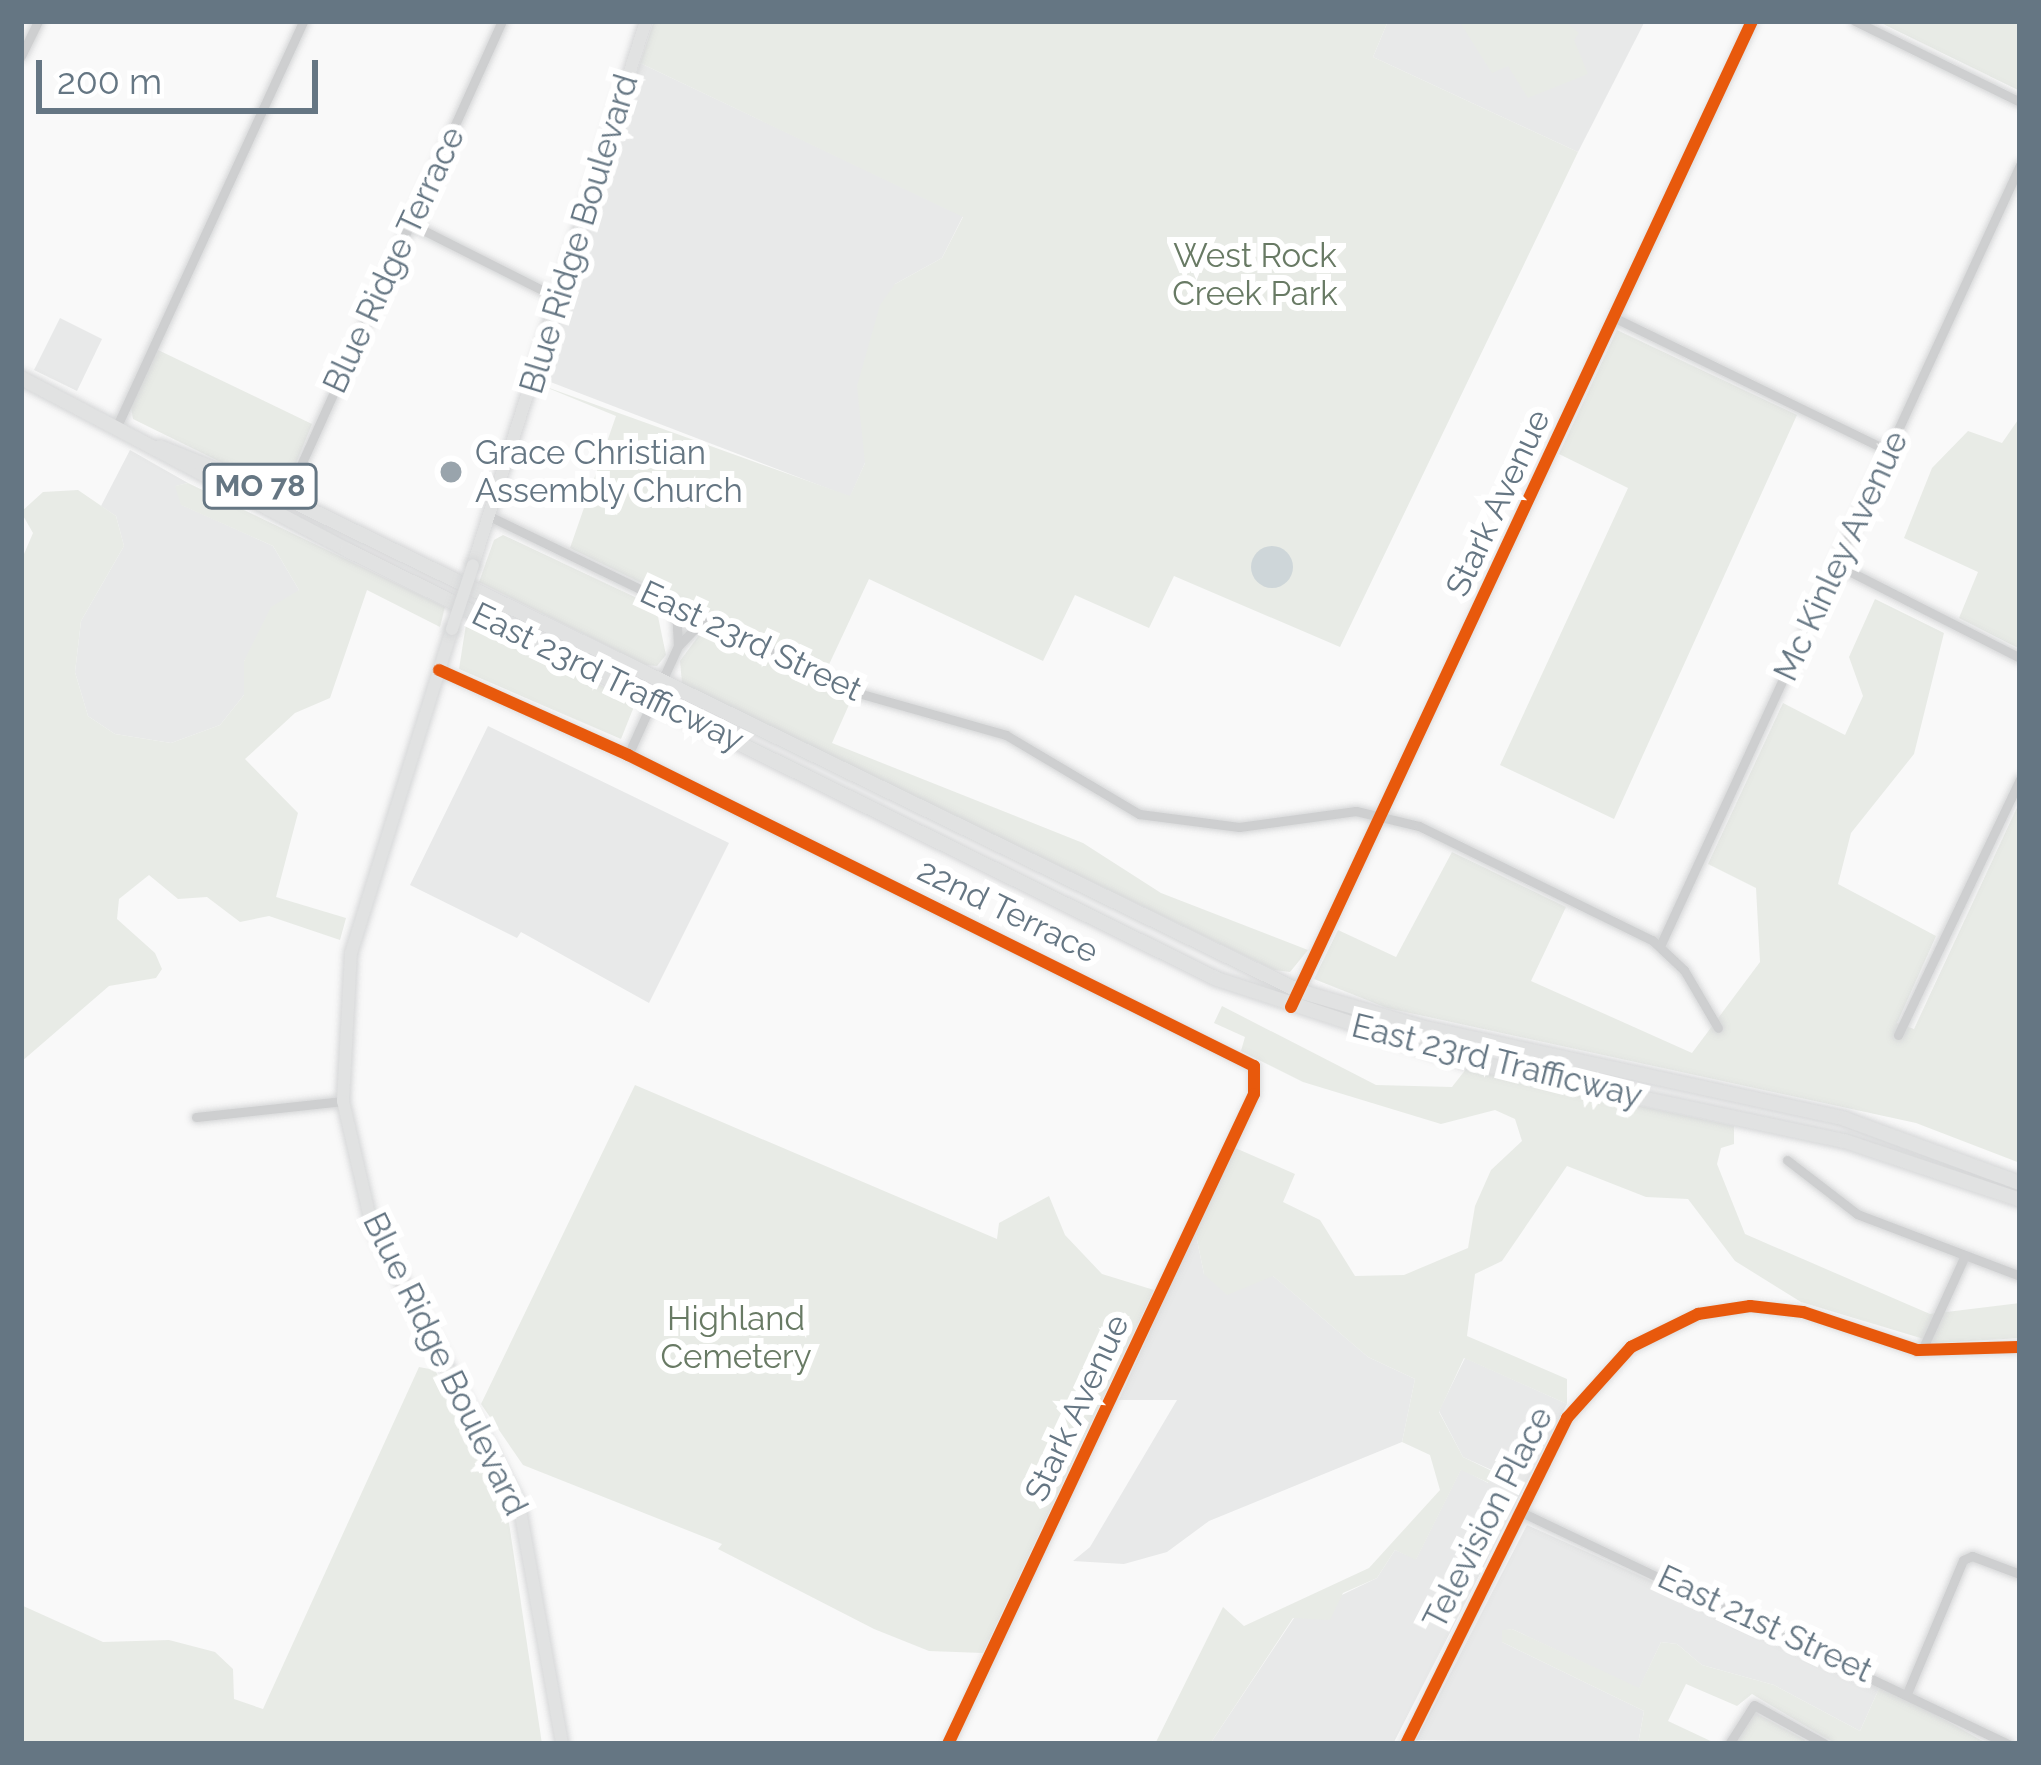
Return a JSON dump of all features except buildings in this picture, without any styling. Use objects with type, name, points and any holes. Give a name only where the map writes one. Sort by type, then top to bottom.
[{"type":"main road","name":"Blue Ridge Boulevard","points":[[562,1744],[519,1504],[371,1222],[343,1101],[352,953],[646,21]]},
{"type":"main road","name":"MO 78","points":[[23,384],[286,498]]},
{"type":"main road","name":"East 23rd Trafficway","points":[[160,446],[185,469],[1217,979],[1463,1060],[1879,1149],[2020,1200]]},
{"type":"main road","name":"East 23rd Trafficway","points":[[286,498],[1298,991],[1421,1028],[1845,1119],[2020,1183]]},
{"type":"street","points":[[21,56],[38,21]]},
{"type":"street","points":[[117,426],[303,21]]},
{"type":"street","name":"Blue Ridge Terrace","points":[[286,498],[502,21]]},
{"type":"street","name":"Stark Avenue","points":[[1292,1007],[1751,21]]},
{"type":"street","points":[[1856,21],[2020,102]]},
{"type":"street","name":"Mc Kinley Avenue","points":[[1660,946],[2020,165]]},
{"type":"street","points":[[413,225],[560,299]]},
{"type":"street","points":[[1615,318],[1889,451]]},
{"type":"street","name":"East 23rd Street","points":[[489,516],[851,691],[984,725],[1109,801],[1172,824],[1239,827],[1328,811],[1382,815],[1419,826],[1660,946],[1718,1028]]},
{"type":"street","points":[[1837,566],[2020,658]]},
{"type":"street","points":[[676,608],[678,646]]},
{"type":"street","points":[[661,683],[678,646],[702,621]]},
{"type":"street","points":[[439,670],[628,755],[654,698]]},
{"type":"street","name":"22nd Terrace","points":[[628,755],[1248,1060],[1258,1076],[1254,1094]]},
{"type":"street","points":[[1898,1035],[2020,779]]},
{"type":"street","name":"Stark Avenue","points":[[948,1744],[1254,1094]]},
{"type":"street","points":[[196,1117],[343,1101]]},
{"type":"street","points":[[1786,1160],[1857,1214],[2020,1276]]},
{"type":"street","points":[[1922,1351],[1965,1256]]},
{"type":"street","name":"Television Place","points":[[1406,1744],[1520,1511],[1588,1387],[1631,1347],[1676,1322],[1724,1308],[1777,1307],[1922,1351],[2020,1347]]},
{"type":"street","name":"East 21st Street","points":[[1520,1511],[1908,1691],[2008,1744]]},
{"type":"street","points":[[1908,1691],[1930,1623],[1968,1556],[2020,1574]]},
{"type":"street","points":[[1729,1744],[1746,1709],[1764,1708],[1825,1744]]},
{"type":"shaded area","points":[[1388,21],[1645,21],[1578,152],[1373,57]]},
{"type":"shaded area","points":[[640,63],[963,216],[942,258],[895,284],[865,463],[850,497],[540,378]]},
{"type":"shaded area","points":[[60,318],[102,339],[77,391],[34,370]]},
{"type":"shaded area","points":[[130,450],[188,483],[176,486],[182,505],[273,546],[299,590],[244,661],[244,695],[220,725],[171,743],[115,734],[88,716],[75,672],[81,621],[124,546],[116,516],[101,506]]},
{"type":"shaded area","points":[[1272,546],[1287,552],[1293,567],[1287,582],[1272,588],[1257,582],[1251,567],[1257,552]]},
{"type":"shaded area","points":[[488,726],[729,843],[649,1003],[521,932],[517,938],[410,885]]},
{"type":"shaded area","points":[[1195,1230],[1204,1274],[1272,1275],[1368,1357],[1415,1379],[1402,1442],[1209,1521],[1167,1552],[1124,1564],[1073,1561],[1090,1547],[1177,1400],[1119,1400]]},
{"type":"shaded area","points":[[1465,1358],[1567,1404],[1393,1744],[1210,1744],[1294,1618],[1377,1578],[1395,1550],[1416,1559],[1461,1469],[1488,1483],[1494,1471],[1463,1457],[1439,1411]]},
{"type":"shaded area","points":[[1527,1525],[1881,1684],[1860,1731],[1774,1685],[1702,1665],[1677,1644],[1661,1642],[1639,1689],[1512,1629],[1502,1631],[1502,1642],[1644,1711],[1638,1744],[1416,1740]]},
{"type":"green space","name":"West Rock Creek Park","points":[[654,21],[1388,21],[1373,57],[1578,152],[1340,647],[1174,576],[1149,628],[1075,595],[1043,661],[869,579],[825,673],[570,548],[616,416],[538,384],[850,496],[865,463],[857,386],[880,305],[895,284],[942,258],[963,217],[640,63]]},
{"type":"green space","points":[[1459,21],[1564,21],[1579,33],[1574,40],[1588,74],[1528,98],[1508,66],[1492,73]]},
{"type":"green space","points":[[1877,21],[2020,21],[2020,91]]},
{"type":"green space","points":[[1617,330],[1797,415],[1614,819],[1500,765],[1628,488],[1559,454]]},
{"type":"green space","points":[[156,349],[312,424],[288,483],[261,482],[133,419],[131,407]]},
{"type":"green space","points":[[2020,417],[2020,649],[1959,618],[1978,572],[1904,538],[1932,468],[1968,431],[2002,443]]},
{"type":"green space","points":[[188,483],[445,607],[440,627],[367,590],[330,698],[295,713],[245,759],[298,813],[276,897],[346,918],[340,940],[269,916],[240,922],[207,897],[178,899],[149,875],[119,899],[117,919],[155,953],[162,969],[156,978],[109,986],[21,1062],[21,561],[33,533],[21,512],[43,492],[78,490],[116,516],[124,546],[81,621],[75,672],[88,716],[115,734],[171,743],[220,725],[244,695],[244,661],[271,607],[299,590],[273,546],[181,505],[175,486]]},
{"type":"green space","points":[[503,535],[656,607],[666,655],[657,666],[646,665],[479,582],[494,540]]},
{"type":"green space","points":[[1875,599],[1944,633],[1914,754],[1851,833],[1838,884],[1936,936],[1897,1023],[1914,1029],[2020,801],[2020,1163],[1916,1123],[1387,1008],[1314,979],[1338,930],[1396,957],[1452,852],[1566,907],[1531,981],[1692,1053],[1760,962],[1756,888],[1708,864],[1783,703],[1845,735],[1863,696],[1849,657]]},
{"type":"green space","points":[[467,618],[628,699],[633,709],[621,739],[459,669]]},
{"type":"green space","points":[[702,631],[852,698],[832,743],[1083,843],[1161,893],[1308,950],[1290,972],[1274,970],[682,683],[680,661]]},
{"type":"green space","points":[[1222,1006],[1376,1085],[1452,1087],[1466,1069],[1734,1126],[1734,1144],[1721,1148],[1717,1164],[1745,1234],[1930,1314],[2020,1303],[2020,1338],[1937,1343],[1801,1302],[1735,1261],[1688,1199],[1646,1197],[1567,1166],[1502,1261],[1475,1274],[1467,1336],[1567,1379],[1567,1404],[1464,1358],[1439,1412],[1463,1457],[1494,1472],[1489,1483],[1461,1470],[1416,1560],[1395,1550],[1377,1578],[1343,1593],[1330,1620],[1293,1618],[1210,1744],[1155,1744],[1223,1607],[1244,1626],[1369,1568],[1440,1490],[1430,1455],[1402,1442],[1415,1379],[1368,1357],[1273,1276],[1227,1295],[1204,1274],[1195,1230],[1233,1147],[1295,1174],[1283,1202],[1320,1220],[1355,1276],[1404,1275],[1468,1248],[1475,1206],[1491,1170],[1522,1141],[1515,1119],[1495,1110],[1441,1124],[1303,1082],[1241,1051],[1245,1037],[1214,1023]]},
{"type":"green space","name":"Highland Cemetery","points":[[635,1085],[997,1239],[999,1223],[1049,1196],[1065,1235],[1102,1274],[1154,1290],[983,1653],[929,1651],[874,1629],[718,1549],[722,1544],[523,1465],[481,1404]]},
{"type":"green space","points":[[419,1367],[435,1370],[509,1523],[542,1744],[21,1744],[21,1605],[103,1642],[169,1640],[215,1652],[233,1669],[234,1699],[263,1709]]},
{"type":"green space","points":[[1512,1629],[1639,1688],[1661,1642],[1677,1644],[1702,1665],[1774,1685],[1860,1731],[1881,1684],[1988,1744],[1836,1744],[1752,1694],[1737,1706],[1686,1684],[1668,1721],[1717,1744],[1638,1744],[1644,1711],[1502,1642],[1502,1630]]},
{"type":"green space","points":[[1754,1712],[1805,1740],[1804,1744],[1735,1744]]},
{"type":"cycle path","points":[[1291,1007],[1752,21]]},
{"type":"cycle path","points":[[439,670],[628,755],[1254,1066],[1254,1094],[948,1744]]},
{"type":"cycle path","points":[[1406,1744],[1567,1418],[1631,1347],[1698,1314],[1750,1306],[1803,1312],[1917,1350],[2020,1347]]},
{"type":"place","name":"Grace Christian Assembly Church","points":[[451,472]]}]
